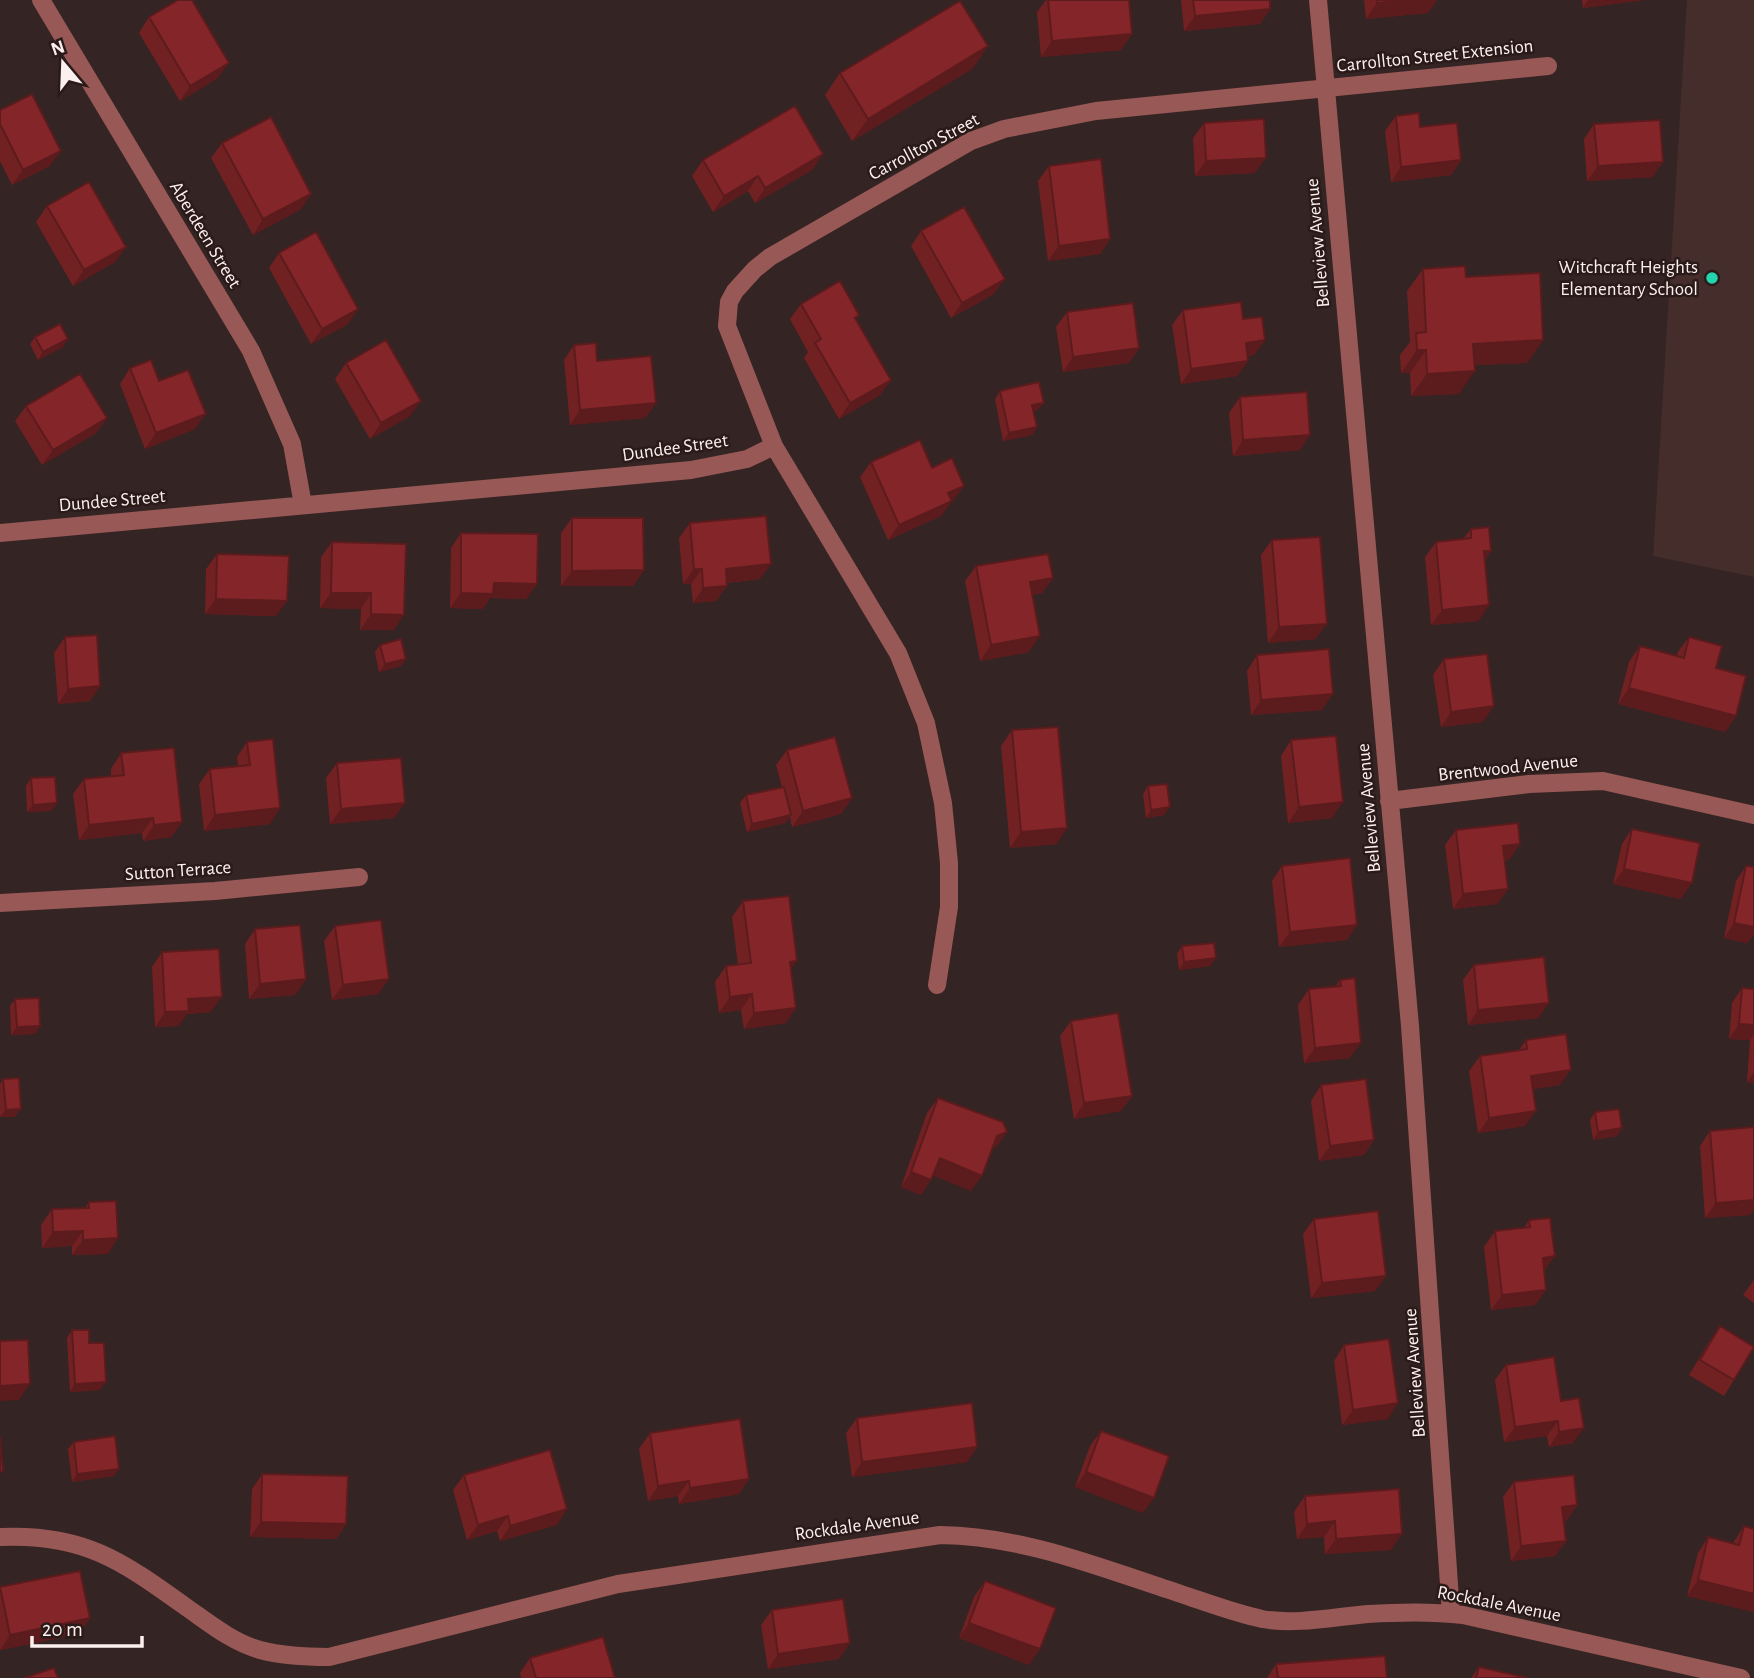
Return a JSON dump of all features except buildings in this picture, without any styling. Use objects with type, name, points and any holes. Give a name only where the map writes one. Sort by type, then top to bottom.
[{"type":"street","name":"Aberdeen Street","points":[[41,0],[251,351],[289,436],[303,505]]},
{"type":"street","name":"Belleview Avenue","points":[[1318,0],[1431,1299],[1451,1613]]},
{"type":"street","name":"Carrollton Street Extension","points":[[1325,88],[1548,66]]},
{"type":"street","name":"Carrollton Street","points":[[774,446],[730,338],[726,314],[735,291],[770,257],[986,135],[1096,111],[1325,88]]},
{"type":"street","name":"Dundee Street","points":[[0,533],[691,470],[747,459],[774,446]]},
{"type":"street","points":[[774,446],[898,653],[926,723],[943,803],[949,863],[949,907],[937,985]]},
{"type":"street","name":"Brentwood Avenue","points":[[1389,801],[1529,784],[1603,781],[1754,815]]},
{"type":"street","name":"Sutton Terrace","points":[[0,903],[215,891],[359,877]]},
{"type":"street","name":"Rockdale Avenue","points":[[0,1537],[64,1540],[104,1555],[139,1574],[223,1633],[258,1649],[292,1657],[330,1657],[618,1584],[940,1535],[978,1536],[1016,1542],[1228,1611],[1265,1619],[1318,1620],[1423,1611],[1451,1613],[1741,1678]]},
{"type":"shaded area","name":"Witchcraft Heights Elementary School","points":[[1687,0],[1754,0],[1754,577],[1653,556]]},
{"type":"place","name":"Witchcraft Heights Elementary School","points":[[1712,278]]}]
